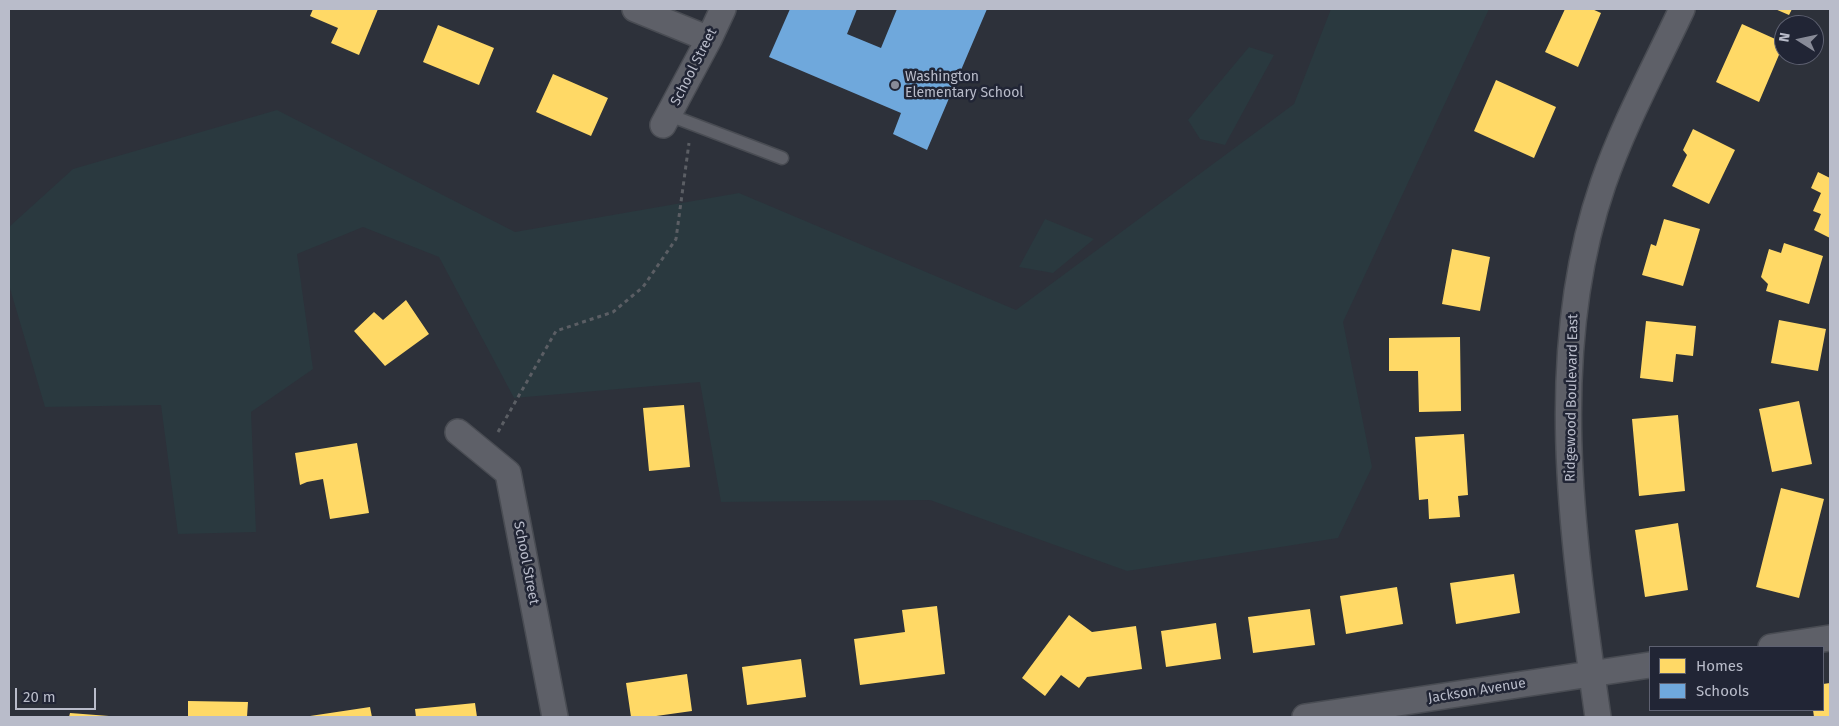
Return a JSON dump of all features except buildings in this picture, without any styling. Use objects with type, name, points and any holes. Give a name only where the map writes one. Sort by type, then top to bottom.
[{"type":"street","points":[[635,9],[709,39]]},
{"type":"street","name":"School Street","points":[[666,120],[723,9]]},
{"type":"street","name":"Ridgewood Boulevard East","points":[[1598,717],[1578,568],[1570,472],[1570,375],[1573,310],[1585,247],[1603,185],[1626,125],[1682,9]]},
{"type":"street","name":"School Street","points":[[458,432],[508,473],[555,717]]},
{"type":"street","points":[[1778,646],[1830,638]]},
{"type":"street","name":"Jackson Avenue","points":[[1304,717],[1649,665]]},
{"type":"lane","points":[[666,120],[692,124],[782,158]]},
{"type":"path","points":[[485,454],[556,331],[613,312],[642,287],[676,239],[692,124]]},
{"type":"shaded area","points":[[1331,9],[1489,9],[1343,322],[1372,467],[1338,538],[1127,571],[930,500],[721,502],[700,382],[514,398],[439,257],[363,227],[297,254],[313,369],[251,412],[256,532],[178,534],[161,405],[45,407],[9,285],[9,227],[73,169],[277,110],[515,232],[739,193],[1016,310],[1294,104]]},
{"type":"shaded area","points":[[1249,47],[1274,55],[1225,145],[1200,139],[1188,120]]},
{"type":"shaded area","points":[[1045,219],[1094,239],[1053,273],[1019,267]]},
{"type":"place","name":"Washington Elementary School","points":[[895,85]]}]
